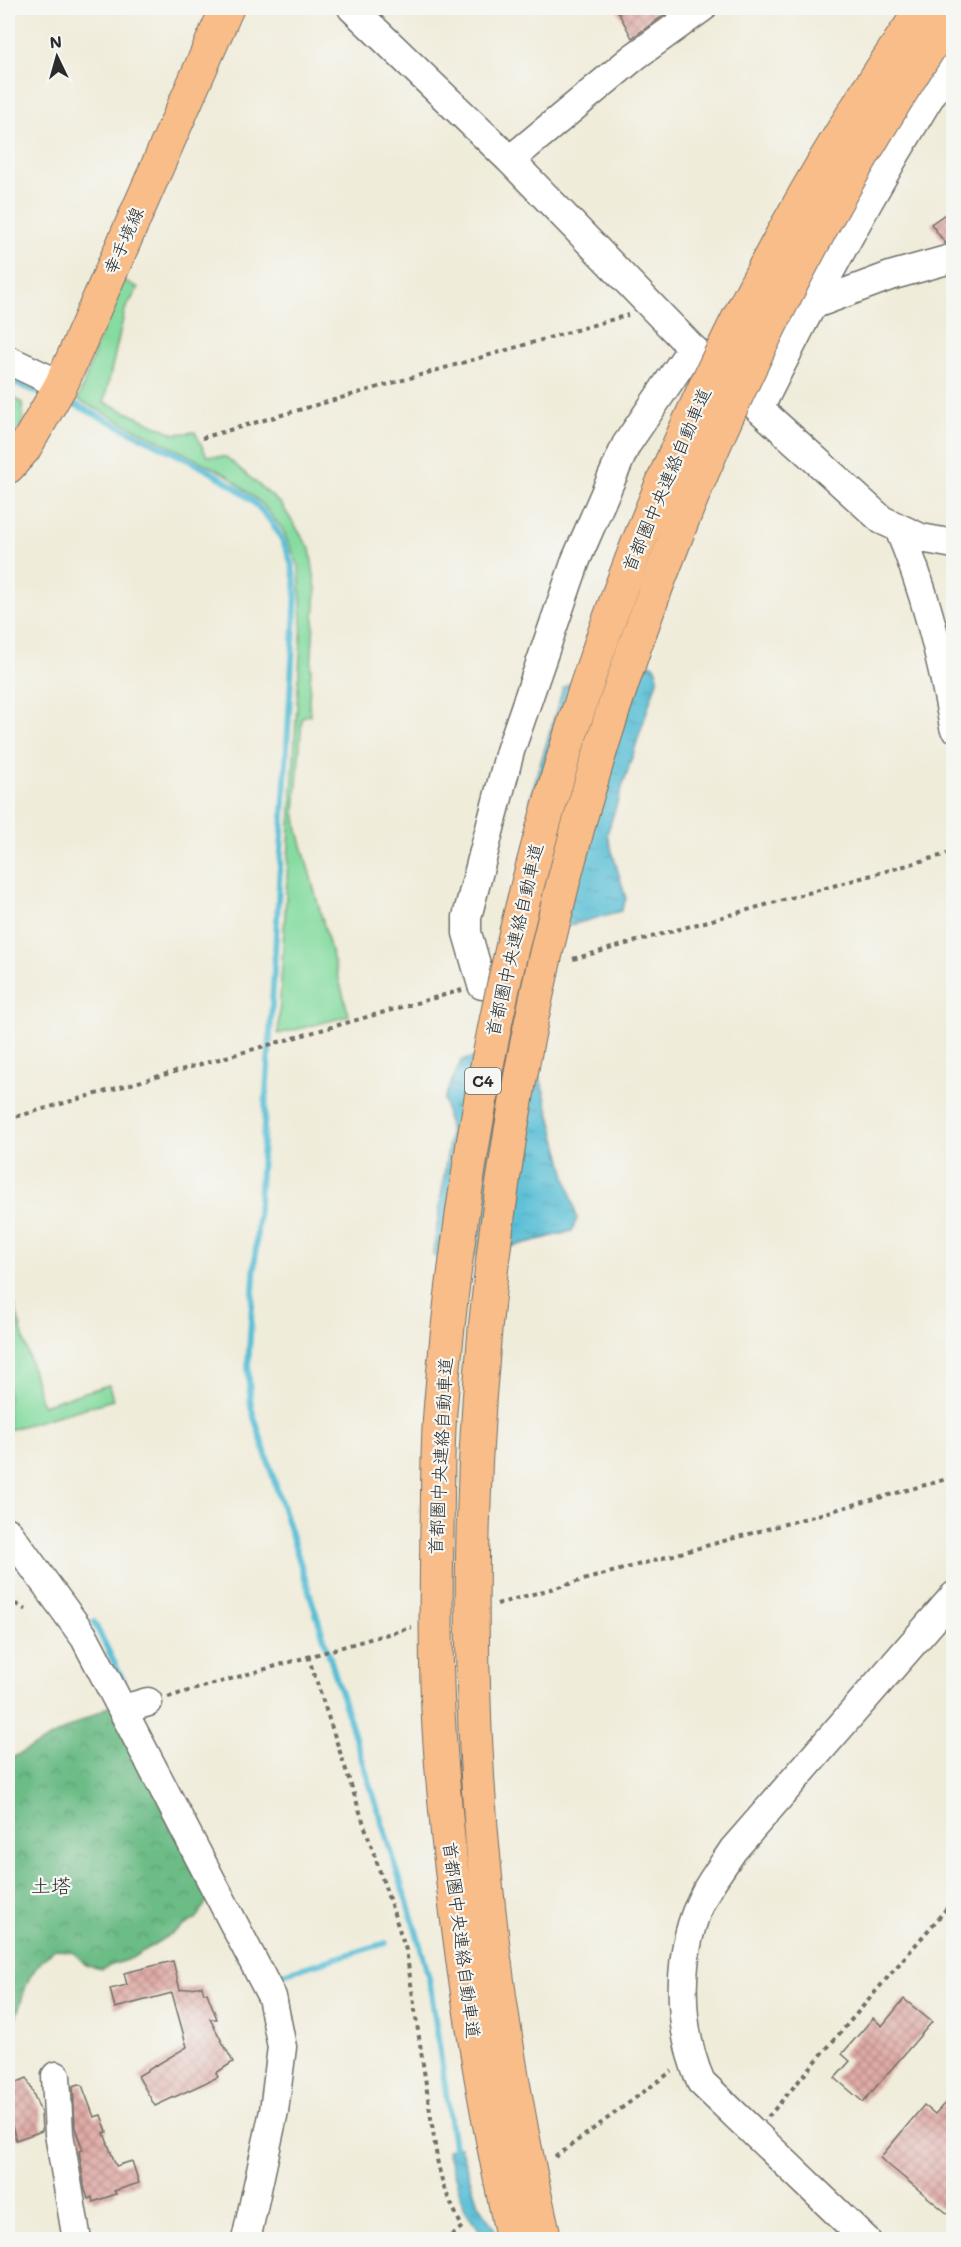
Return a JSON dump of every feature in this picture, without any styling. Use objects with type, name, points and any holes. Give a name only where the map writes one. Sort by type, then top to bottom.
[{"type":"main road","name":"幸手境線","points":[[8,467],[24,449],[62,385],[227,8]]},
{"type":"main road","name":"首都圏中央連絡自動車道","points":[[513,2240],[486,2110],[466,1991],[449,1858],[438,1723],[436,1582],[439,1418],[458,1236],[484,1075],[521,902],[565,751],[613,609],[674,454],[742,312],[813,179],[922,8]]},
{"type":"main road","name":"首都圏中央連絡自動車道","points":[[545,2240],[497,1986],[482,1856],[473,1722],[472,1582],[477,1418],[493,1241],[519,1079],[556,910],[596,760],[656,584],[706,460],[783,298],[860,157],[954,11]]},
{"type":"street","points":[[352,8],[510,160],[692,348],[882,520],[921,538],[954,544]]},
{"type":"street","points":[[510,160],[634,57],[702,8]]},
{"type":"street","points":[[759,409],[810,306],[891,158],[954,58]]},
{"type":"street","points":[[810,306],[890,276],[954,258]]},
{"type":"street","points":[[482,985],[467,933],[466,917],[510,752],[576,560],[626,445],[692,348]]},
{"type":"street","points":[[8,360],[62,385]]},
{"type":"street","points":[[899,529],[919,580],[943,666],[954,728]]},
{"type":"street","points":[[8,1532],[86,1638],[133,1707],[272,1997],[282,2047],[274,2111],[246,2240]]},
{"type":"street","points":[[866,2240],[701,2082],[690,2057],[684,2004],[684,1965],[705,1894],[733,1850],[954,1596]]},
{"type":"street","points":[[56,2076],[58,2134],[77,2240]]},
{"type":"path","points":[[202,438],[653,308]]},
{"type":"path","points":[[562,962],[954,852]]},
{"type":"path","points":[[8,1119],[482,985]]},
{"type":"path","points":[[495,1604],[954,1477]]},
{"type":"path","points":[[8,1599],[26,1610]]},
{"type":"path","points":[[133,1707],[415,1627]]},
{"type":"path","points":[[308,1656],[406,1950],[438,2165],[444,2188],[462,2227],[445,2240]]},
{"type":"path","points":[[754,2133],[954,1900]]},
{"type":"path","points":[[552,2159],[690,2057]]},
{"type":"green space","points":[[120,279],[138,288],[125,310],[104,402],[175,434],[195,432],[207,456],[226,457],[281,504],[310,549],[316,589],[310,715],[302,717],[295,811],[298,831],[349,1016],[278,1034],[302,619],[299,567],[282,529],[263,505],[227,475],[78,400]]},
{"type":"green space","points":[[8,393],[22,403],[23,421],[8,447]]},
{"type":"green space","points":[[8,1282],[42,1405],[109,1385],[113,1400],[8,1430]]},
{"type":"green space","points":[[115,1703],[211,1894],[197,1918],[132,1958],[101,1969],[86,1965],[74,1953],[55,1949],[31,1976],[17,2014],[8,2029],[8,1760]]},
{"type":"water","points":[[638,659],[655,666],[658,677],[607,834],[626,899],[621,911],[533,936],[522,931],[540,809],[530,799],[563,688],[573,681]]},
{"type":"water","points":[[531,1043],[577,1218],[572,1231],[444,1264],[433,1255],[450,1133],[444,1099],[461,1061]]},
{"type":"water","points":[[460,2147],[478,2204],[501,2239],[486,2239],[465,2210],[447,2150]]},
{"type":"building","points":[[616,8],[674,8],[632,38]]},
{"type":"building","points":[[954,208],[954,242],[945,243],[931,224]]},
{"type":"building","points":[[173,1961],[180,1990],[202,1986],[204,1993],[207,1993],[217,2019],[210,2019],[233,2062],[216,2073],[218,2077],[155,2106],[138,2076],[187,2047],[172,1993],[115,2008],[110,1989],[127,1985],[124,1973]]},
{"type":"building","points":[[904,1999],[932,2022],[863,2102],[835,2078],[850,2061],[842,2054],[873,2018],[882,2026]]},
{"type":"building","points":[[27,2078],[41,2113],[42,2131],[16,2140],[8,2113],[8,2086]]},
{"type":"building","points":[[82,2085],[94,2117],[101,2115],[107,2132],[104,2133],[116,2166],[132,2161],[139,2183],[114,2191],[116,2194],[93,2202],[92,2197],[88,2199],[85,2190],[79,2151],[83,2150],[75,2128],[73,2086]]},
{"type":"building","points":[[954,2093],[954,2219],[880,2158],[924,2105],[935,2114]]},
{"type":"waterway","points":[[8,381],[38,392]]},
{"type":"waterway","points":[[76,405],[187,459],[232,485],[269,519],[282,540],[292,564],[296,593],[248,1366],[251,1407],[417,1934],[429,1978],[455,2154]]},
{"type":"waterway","points":[[94,1622],[123,1680]]},
{"type":"waterway","points":[[273,1972],[276,1976],[386,1943]]},
{"type":"district","name":"土塔","points":[[51,1886]]}]
